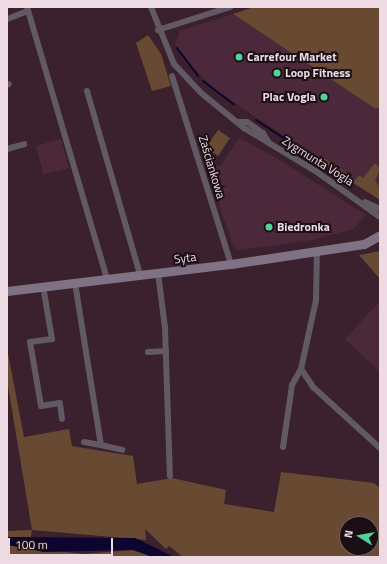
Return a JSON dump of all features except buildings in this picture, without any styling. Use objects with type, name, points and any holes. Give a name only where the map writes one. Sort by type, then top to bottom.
[{"type":"street","points":[[151,7],[158,30],[230,7]]},
{"type":"street","points":[[7,19],[28,9],[107,279]]},
{"type":"street","name":"Zygmunta Vogla","points":[[158,30],[174,64],[188,80],[239,122],[247,122],[263,133],[269,143],[356,198],[380,217]]},
{"type":"street","name":"Zaściankowa","points":[[172,76],[232,264]]},
{"type":"street","points":[[87,91],[140,275]]},
{"type":"street","points":[[7,149],[24,144]]},
{"type":"street","name":"Zygmunta Vogla","points":[[356,198],[380,209]]},
{"type":"street","name":"Syta","points":[[364,244],[380,235]]},
{"type":"street","name":"Syta","points":[[7,291],[232,264],[317,250],[380,243]]},
{"type":"street","points":[[283,447],[292,385],[301,369],[316,300],[317,250]]},
{"type":"street","points":[[158,273],[166,351],[170,476]]},
{"type":"street","points":[[75,283],[101,445]]},
{"type":"street","points":[[43,286],[52,339],[30,342],[41,406],[60,403],[62,419]]},
{"type":"street","points":[[148,352],[166,351]]},
{"type":"street","points":[[301,369],[313,387],[380,448]]},
{"type":"street","points":[[84,442],[122,450]]},
{"type":"shaded area","points":[[254,7],[380,7],[380,108],[374,108],[233,14]]},
{"type":"shaded area","points":[[233,14],[374,108],[380,108],[380,200],[215,90],[185,59],[175,44],[180,31]]},
{"type":"shaded area","points":[[148,35],[161,54],[171,86],[152,91],[136,43]]},
{"type":"shaded area","points":[[218,130],[230,138],[218,156],[211,151],[209,143]]},
{"type":"shaded area","points":[[239,138],[275,157],[366,215],[353,229],[313,240],[239,250],[233,246],[208,170],[221,165]]},
{"type":"shaded area","points":[[61,139],[69,168],[44,175],[36,146]]},
{"type":"shaded area","points":[[321,156],[356,180],[359,175],[363,178],[375,163],[380,169],[375,181],[380,187],[380,200],[322,163]]},
{"type":"shaded area","points":[[380,251],[380,279],[359,255]]},
{"type":"shaded area","points":[[380,301],[380,372],[345,339]]},
{"type":"shaded area","points":[[7,348],[24,437],[69,429],[72,446],[133,456],[137,484],[172,478],[226,490],[224,504],[274,512],[281,472],[374,483],[380,488],[380,557],[183,557],[169,546],[166,549],[145,529],[146,540],[32,530],[7,380]]},
{"type":"shaded area","points":[[32,530],[31,537],[7,537],[7,531]]},
{"type":"shaded area","points":[[7,537],[135,538],[172,556],[153,557],[133,550],[44,552],[8,545]]},
{"type":"shaded area","points":[[7,545],[83,554],[133,550],[153,557],[7,557]]},
{"type":"waterway","points":[[177,48],[198,76]]},
{"type":"waterway","points":[[203,81],[234,104]]},
{"type":"waterway","points":[[256,120],[294,145]]},
{"type":"place","name":"Carrefour Market","points":[[239,57]]},
{"type":"place","name":"Loop Fitness","points":[[277,73]]},
{"type":"place","name":"Plac Vogla","points":[[324,97]]},
{"type":"place","name":"Biedronka","points":[[269,227]]}]
